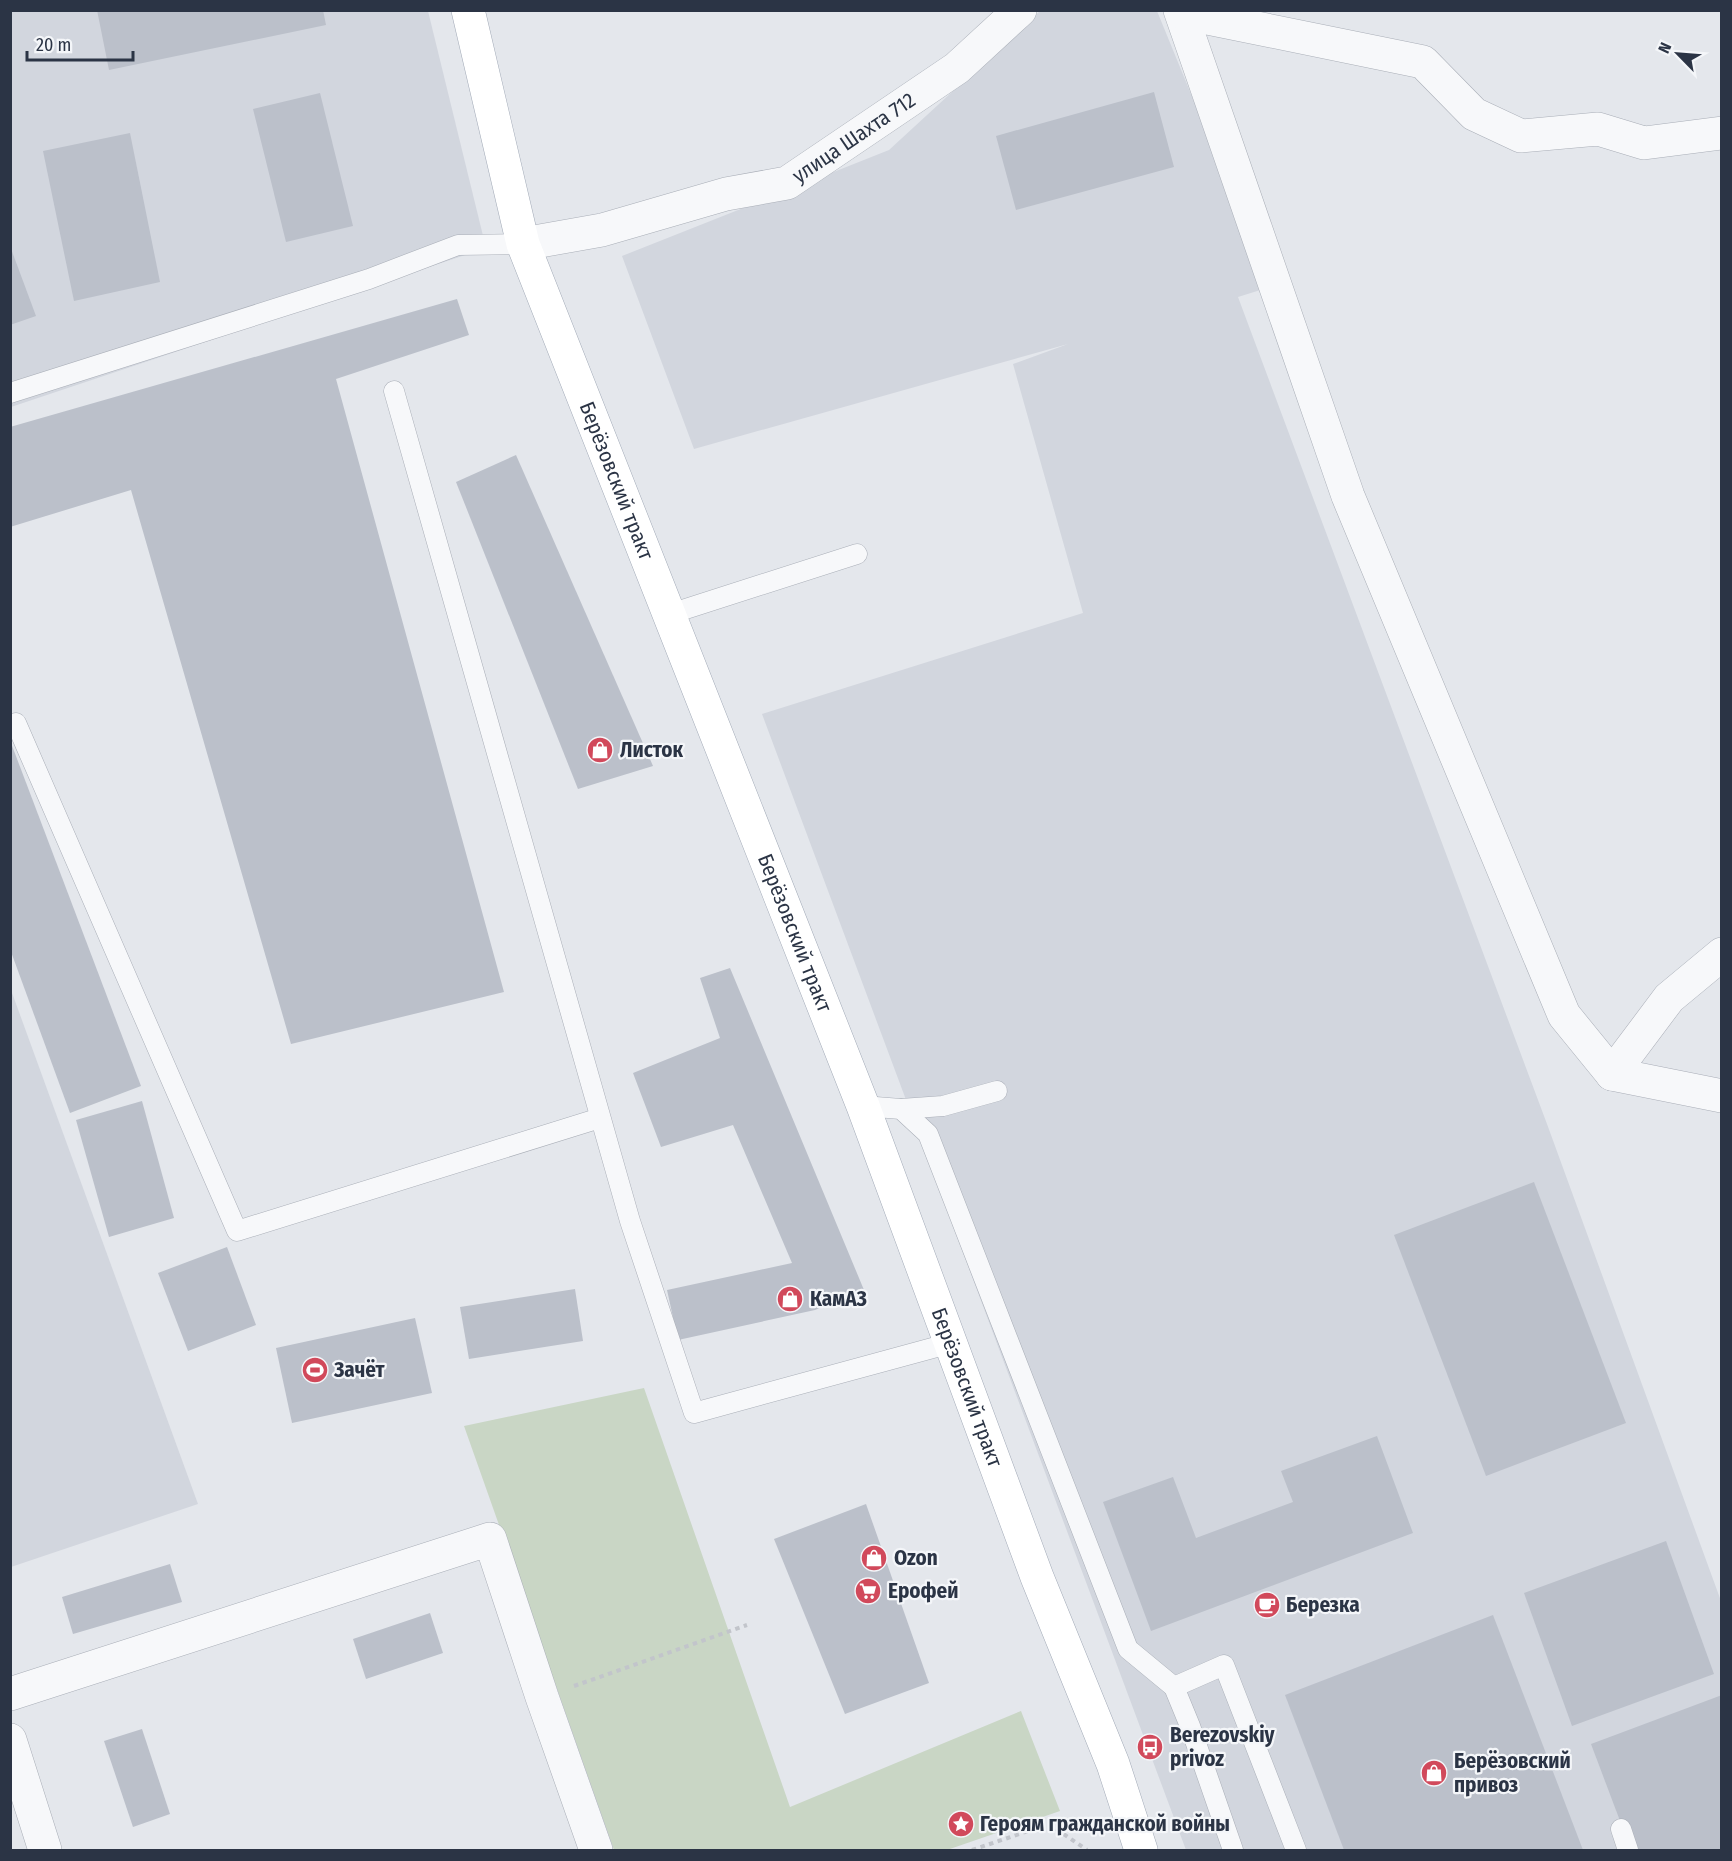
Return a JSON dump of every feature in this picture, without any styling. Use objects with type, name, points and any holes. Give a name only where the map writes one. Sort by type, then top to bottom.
[{"type":"main road","name":"Берёзовский тракт","points":[[468,10],[523,244],[863,1106],[1037,1577],[1113,1764],[1141,1851]]},
{"type":"street","name":"улица Шахта 712","points":[[523,244],[602,230],[726,194],[787,183],[957,68],[1020,10]]},
{"type":"street","points":[[1182,12],[1423,62],[1474,114],[1521,136],[1598,129],[1644,143],[1722,133]]},
{"type":"street","points":[[1182,12],[1348,496],[1564,1016],[1612,1074],[1722,1096]]},
{"type":"street","points":[[1612,1074],[1669,998],[1722,954]]},
{"type":"street","points":[[10,1694],[490,1539],[596,1851]]},
{"type":"street","points":[[10,1740],[45,1851]]},
{"type":"lane","points":[[10,393],[369,279],[458,245],[523,244]]},
{"type":"lane","points":[[394,391],[630,1221],[694,1413],[951,1343]]},
{"type":"lane","points":[[670,614],[857,554]]},
{"type":"lane","points":[[16,723],[237,1231],[600,1118]]},
{"type":"lane","points":[[863,1106],[901,1108],[944,1106],[996,1091]]},
{"type":"lane","points":[[901,1108],[928,1134],[1128,1649],[1174,1687],[1190,1726],[1233,1851]]},
{"type":"lane","points":[[1174,1687],[1224,1665],[1296,1851]]},
{"type":"lane","points":[[1621,1829],[1628,1851]]},
{"type":"path","points":[[542,1697],[747,1625]]},
{"type":"path","points":[[972,1851],[1049,1824],[1087,1851]]},
{"type":"shaded area","points":[[10,11],[428,11],[486,248],[11,407]]},
{"type":"shaded area","points":[[1040,11],[1157,11],[1270,287],[1238,297],[1547,1124],[1721,1601],[1721,1850],[1186,1850],[762,714],[1083,613],[1013,364],[1068,344],[694,449],[622,256],[889,150]]},
{"type":"shaded area","points":[[11,990],[198,1504],[10,1567]]},
{"type":"green space","points":[[644,1388],[790,1807],[1021,1711],[1060,1811],[947,1850],[614,1850],[464,1426]]},
{"type":"building","points":[[97,10],[323,10],[326,25],[109,70]]},
{"type":"building","points":[[1154,92],[1174,167],[1016,210],[996,136]]},
{"type":"building","points":[[320,93],[353,226],[286,242],[253,109]]},
{"type":"building","points":[[130,133],[160,282],[74,301],[43,151]]},
{"type":"building","points":[[10,246],[36,316],[10,325]]},
{"type":"building","points":[[457,299],[469,335],[336,379],[504,992],[291,1044],[131,490],[10,527],[10,427]]},
{"type":"building","points":[[516,455],[653,766],[578,789],[456,482]]},
{"type":"building","points":[[11,743],[141,1086],[70,1113],[10,949]]},
{"type":"building","points":[[730,968],[864,1290],[815,1310],[678,1340],[667,1290],[792,1263],[733,1125],[661,1147],[633,1073],[720,1038],[700,978]]},
{"type":"building","points":[[142,1101],[174,1218],[109,1237],[76,1120]]},
{"type":"building","points":[[1534,1182],[1626,1423],[1486,1476],[1394,1235]]},
{"type":"building","points":[[227,1247],[256,1325],[188,1351],[158,1273]]},
{"type":"building","points":[[575,1289],[583,1341],[469,1359],[460,1307]]},
{"type":"building","points":[[415,1318],[432,1393],[292,1423],[276,1348]]},
{"type":"building","points":[[1377,1436],[1413,1533],[1151,1631],[1103,1502],[1173,1477],[1196,1538],[1293,1502],[1281,1471]]},
{"type":"building","points":[[866,1504],[929,1683],[845,1714],[774,1539]]},
{"type":"building","points":[[1666,1541],[1714,1674],[1572,1726],[1524,1593]]},
{"type":"building","points":[[170,1564],[182,1602],[73,1634],[62,1597]]},
{"type":"building","points":[[430,1613],[443,1653],[366,1679],[353,1639]]},
{"type":"building","name":"Берёзовский привоз","points":[[1493,1615],[1583,1850],[1344,1850],[1285,1695]]},
{"type":"building","points":[[1722,1695],[1722,1850],[1631,1850],[1591,1744]]},
{"type":"building","points":[[142,1729],[170,1814],[133,1827],[104,1741]]},
{"type":"place","name":"Листок","points":[[600,750]]},
{"type":"place","name":"КамАЗ","points":[[790,1299]]},
{"type":"place","name":"Зачёт","points":[[315,1370]]},
{"type":"place","name":"Ozon","points":[[874,1558]]},
{"type":"place","name":"Ерофей","points":[[868,1591]]},
{"type":"place","name":"Березка","points":[[1267,1605]]},
{"type":"place","name":"Berezovskiy privoz","points":[[1150,1747]]},
{"type":"place","name":"Берёзовский привоз","points":[[1434,1773]]},
{"type":"place","name":"Героям гражданской войны","points":[[961,1824]]}]
